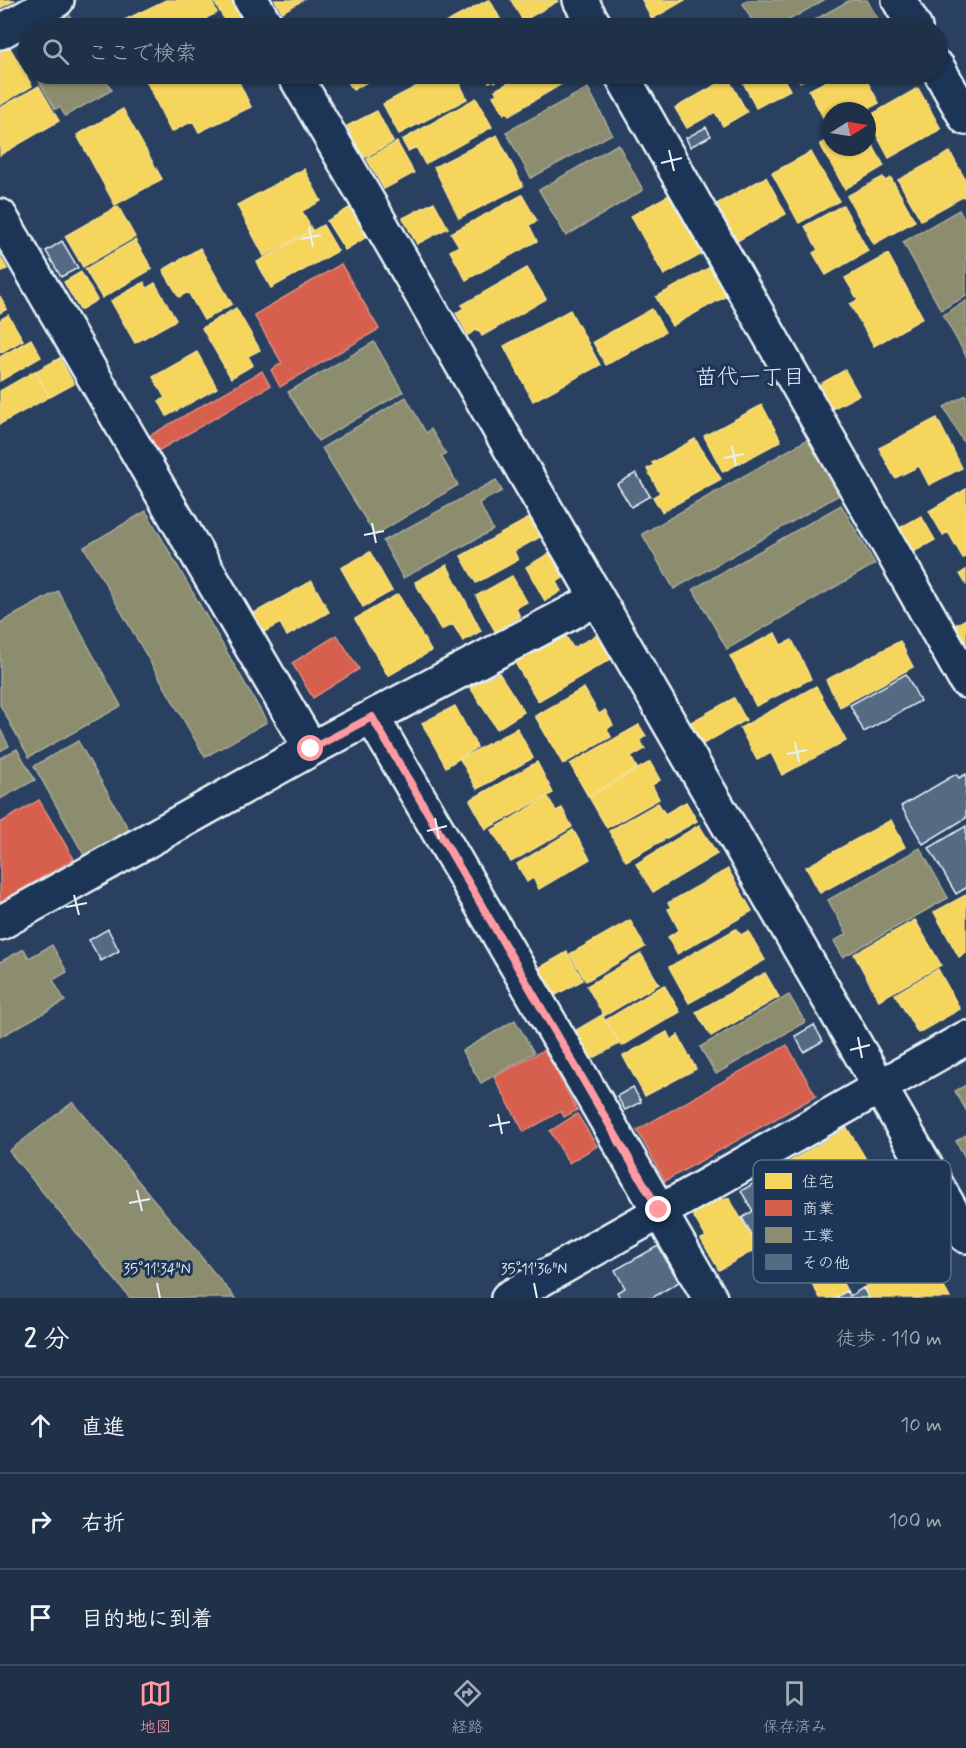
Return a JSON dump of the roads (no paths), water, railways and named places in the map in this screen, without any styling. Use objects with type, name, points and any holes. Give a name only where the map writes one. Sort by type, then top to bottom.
[{"type":"street","points":[[26,18],[57,0]]},
{"type":"street","points":[[251,0],[262,18]]},
{"type":"street","points":[[580,0],[590,18]]},
{"type":"street","points":[[899,0],[909,18]]},
{"type":"street","points":[[0,33],[18,23]]},
{"type":"street","points":[[300,84],[923,1160]]},
{"type":"street","points":[[627,84],[966,681]]},
{"type":"street","points":[[947,84],[966,118]]},
{"type":"street","points":[[0,216],[311,749]]},
{"type":"street","points":[[0,923],[311,749],[597,599]]},
{"type":"street","points":[[372,717],[710,1298]]},
{"type":"street","points":[[508,1298],[659,1210],[966,1038]]},
{"type":"street","points":[[951,1209],[966,1236]]},
{"type":"district","name":"苗代一丁目","points":[[750,378]]}]
